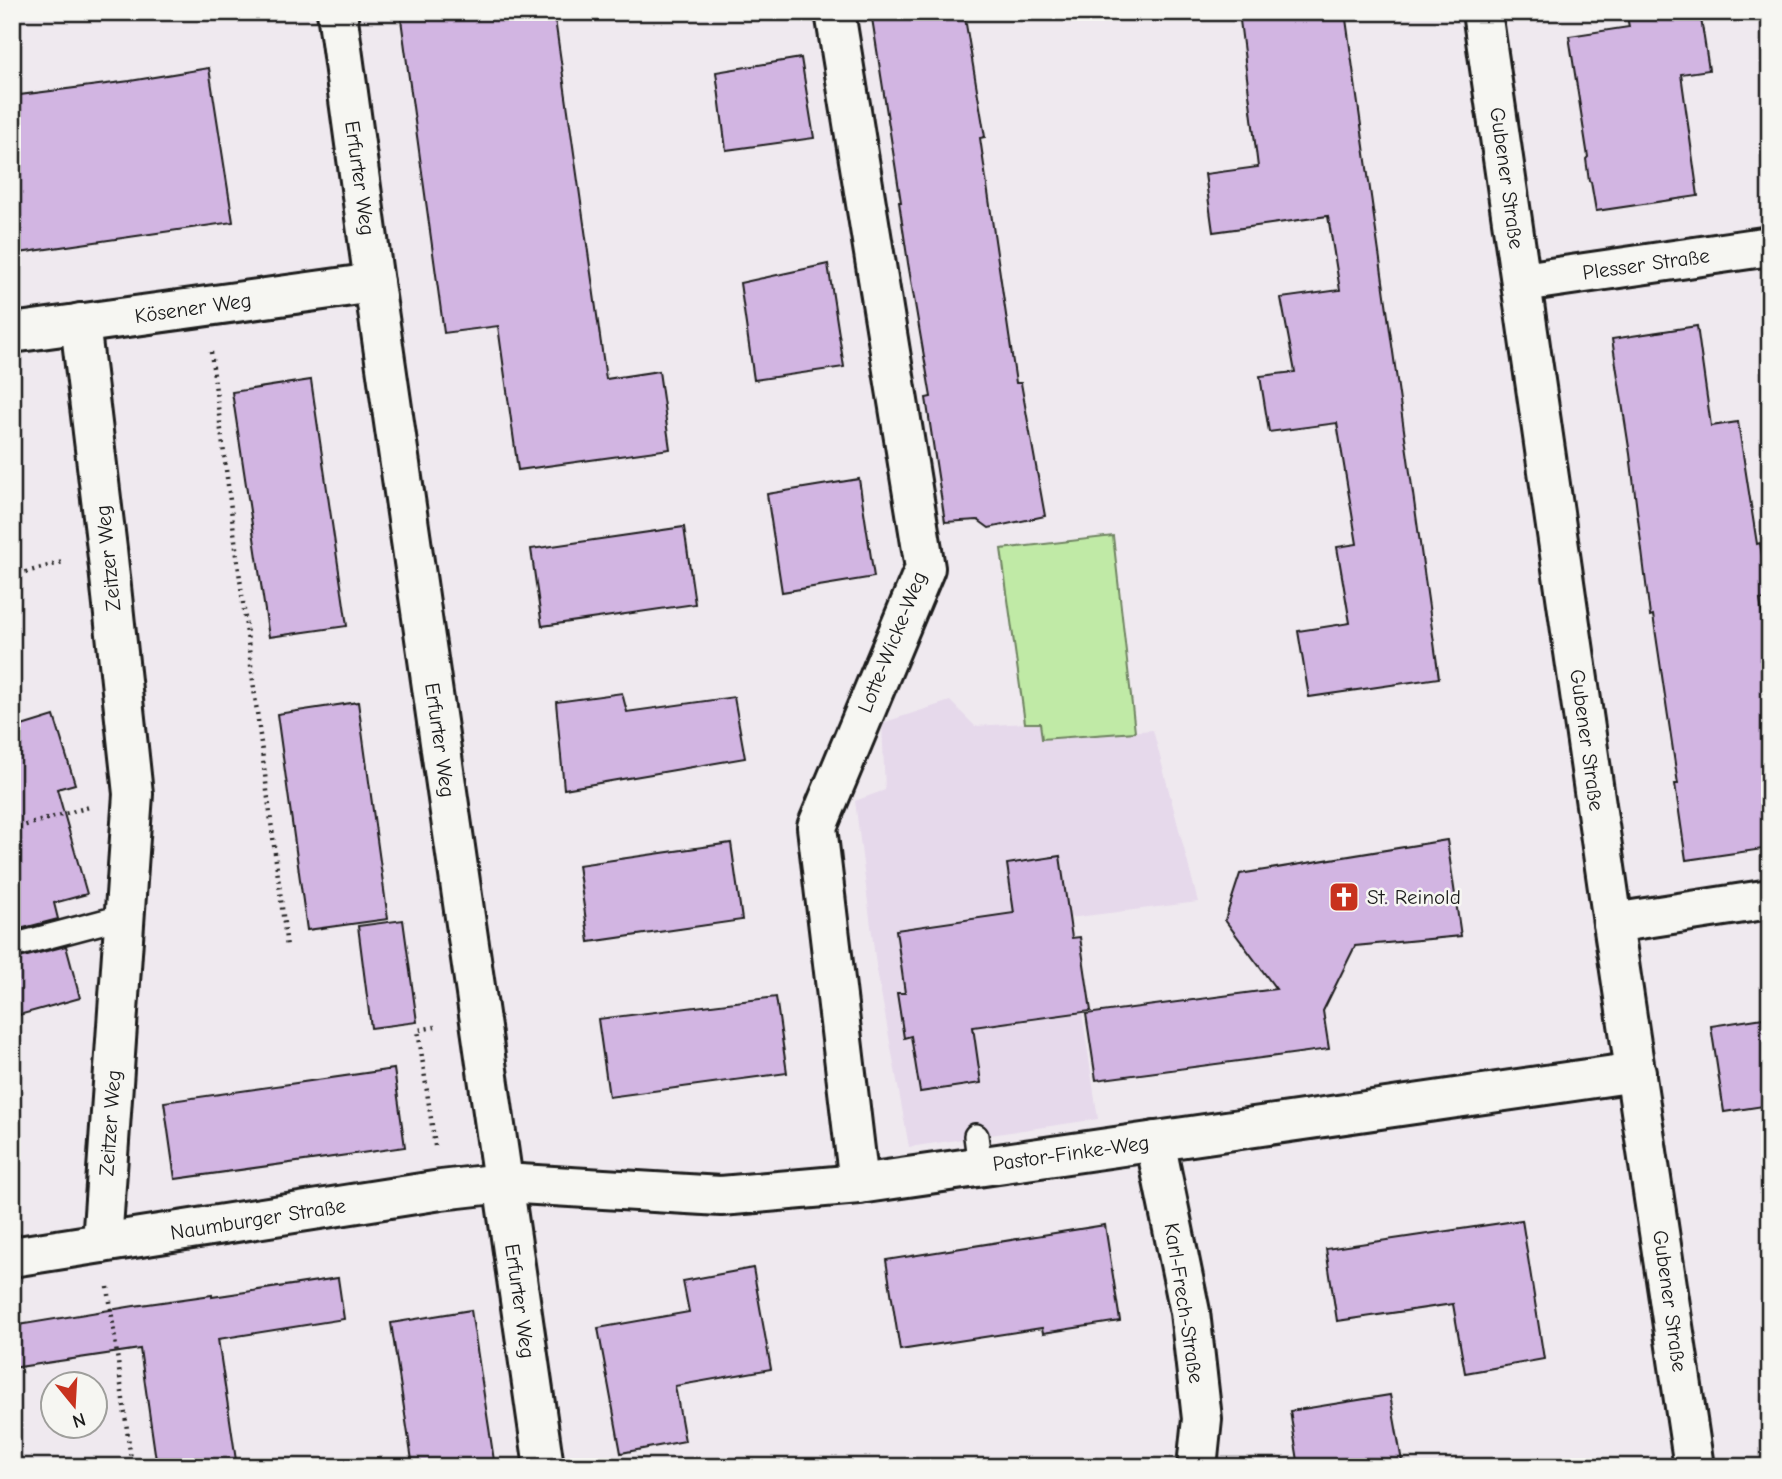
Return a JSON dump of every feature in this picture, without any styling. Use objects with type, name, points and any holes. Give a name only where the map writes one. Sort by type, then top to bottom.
[{"type":"street","name":"Erfurter Weg","points":[[337,12],[544,1467]]},
{"type":"street","name":"Lotte-Wicke-Weg","points":[[835,12],[925,568],[817,827],[859,1184]]},
{"type":"street","name":"Gubener Straße","points":[[1482,12],[1694,1467]]},
{"type":"street","name":"Plesser Straße","points":[[1523,282],[1770,246]]},
{"type":"street","name":"Kösener Weg","points":[[12,333],[374,283]]},
{"type":"street","name":"Zeitzer Weg","points":[[80,323],[133,794],[102,1243]]},
{"type":"street","points":[[1613,923],[1770,899]]},
{"type":"street","name":"Pastor-Finke-Weg","points":[[503,1183],[721,1196],[859,1184],[978,1151],[1155,1141],[1636,1072]]},
{"type":"street","name":"Karl-Frech-Straße","points":[[1155,1141],[1190,1312],[1202,1419],[1197,1467]]},
{"type":"street","name":"Naumburger Straße","points":[[12,1256],[441,1190],[503,1183]]},
{"type":"lane","points":[[12,946],[125,916]]},
{"type":"path","points":[[205,306],[287,947]]},
{"type":"path","points":[[12,829],[133,794]]},
{"type":"path","points":[[441,1190],[418,1030],[481,1020]]},
{"type":"path","points":[[102,1243],[132,1467]]},
{"type":"shaded area","points":[[950,701],[975,726],[1041,722],[1042,739],[1153,730],[1198,902],[1069,918],[1072,937],[1080,937],[1091,1011],[1083,1013],[1083,1019],[1098,1119],[909,1147],[876,965],[855,801],[885,790],[882,723]]},
{"type":"green space","points":[[1113,536],[1135,732],[1042,739],[1040,723],[1025,723],[1001,549]]},
{"type":"building","points":[[400,12],[554,12],[606,379],[659,371],[670,449],[518,470],[498,326],[444,333]]},
{"type":"building","points":[[871,12],[964,12],[985,137],[980,138],[1016,383],[1021,383],[1045,516],[989,528],[978,520],[945,522],[926,398],[931,397]]},
{"type":"building","points":[[1239,12],[1345,12],[1439,678],[1309,697],[1298,631],[1350,623],[1337,547],[1357,544],[1337,423],[1269,432],[1260,376],[1295,372],[1281,298],[1340,290],[1328,216],[1213,232],[1205,174],[1258,167]]},
{"type":"building","points":[[1652,12],[1700,12],[1709,70],[1681,74],[1698,196],[1596,211],[1589,181],[1588,157],[1569,36],[1629,27],[1627,16]]},
{"type":"building","points":[[801,58],[814,138],[726,150],[716,72]]},
{"type":"building","points":[[209,68],[233,222],[12,254],[12,96]]},
{"type":"building","points":[[828,264],[844,367],[754,380],[740,283]]},
{"type":"building","points":[[1697,326],[1711,426],[1738,422],[1757,544],[1760,543],[1769,599],[1760,600],[1770,667],[1770,848],[1686,860],[1675,784],[1678,784],[1653,615],[1650,616],[1630,454],[1612,339]]},
{"type":"building","points":[[311,380],[347,626],[269,637],[232,392]]},
{"type":"building","points":[[859,479],[874,577],[782,592],[767,494]]},
{"type":"building","points":[[684,527],[695,604],[542,626],[531,549]]},
{"type":"building","points":[[622,693],[627,712],[734,697],[745,758],[564,789],[556,702]]},
{"type":"building","points":[[358,702],[388,919],[307,930],[277,714]]},
{"type":"building","points":[[54,716],[75,784],[57,789],[87,894],[54,903],[58,919],[12,931],[12,729]]},
{"type":"building","points":[[1447,840],[1461,936],[1355,946],[1323,1011],[1329,1049],[1096,1080],[1086,1014],[1276,989],[1225,920],[1240,874]]},
{"type":"building","points":[[731,843],[742,920],[589,942],[578,865]]},
{"type":"building","points":[[1060,856],[1072,938],[1080,937],[1091,1011],[973,1027],[981,1083],[920,1092],[911,1036],[904,1038],[897,993],[905,993],[896,930],[1014,913],[1007,864]]},
{"type":"building","points":[[403,920],[417,1022],[371,1028],[358,926]]},
{"type":"building","points":[[66,946],[80,998],[12,1017],[12,960]]},
{"type":"building","points":[[776,997],[787,1073],[609,1097],[598,1019]]},
{"type":"building","points":[[1770,1017],[1770,1105],[1724,1112],[1711,1026]]},
{"type":"building","points":[[394,1069],[405,1147],[175,1179],[164,1102]]},
{"type":"building","points":[[1522,1220],[1544,1359],[1465,1373],[1453,1304],[1337,1321],[1326,1249]]},
{"type":"building","points":[[1105,1225],[1120,1321],[1043,1333],[1042,1328],[900,1350],[886,1260]]},
{"type":"building","points":[[753,1268],[771,1369],[675,1386],[685,1441],[621,1453],[598,1328],[689,1312],[683,1281]]},
{"type":"building","points":[[338,1278],[344,1319],[218,1339],[237,1467],[157,1467],[140,1349],[12,1368],[12,1326]]},
{"type":"building","points":[[471,1310],[495,1467],[413,1467],[391,1323]]},
{"type":"building","points":[[1390,1395],[1403,1467],[1299,1467],[1290,1411]]},
{"type":"place","name":"St. Reinold","points":[[1344,897]]}]
